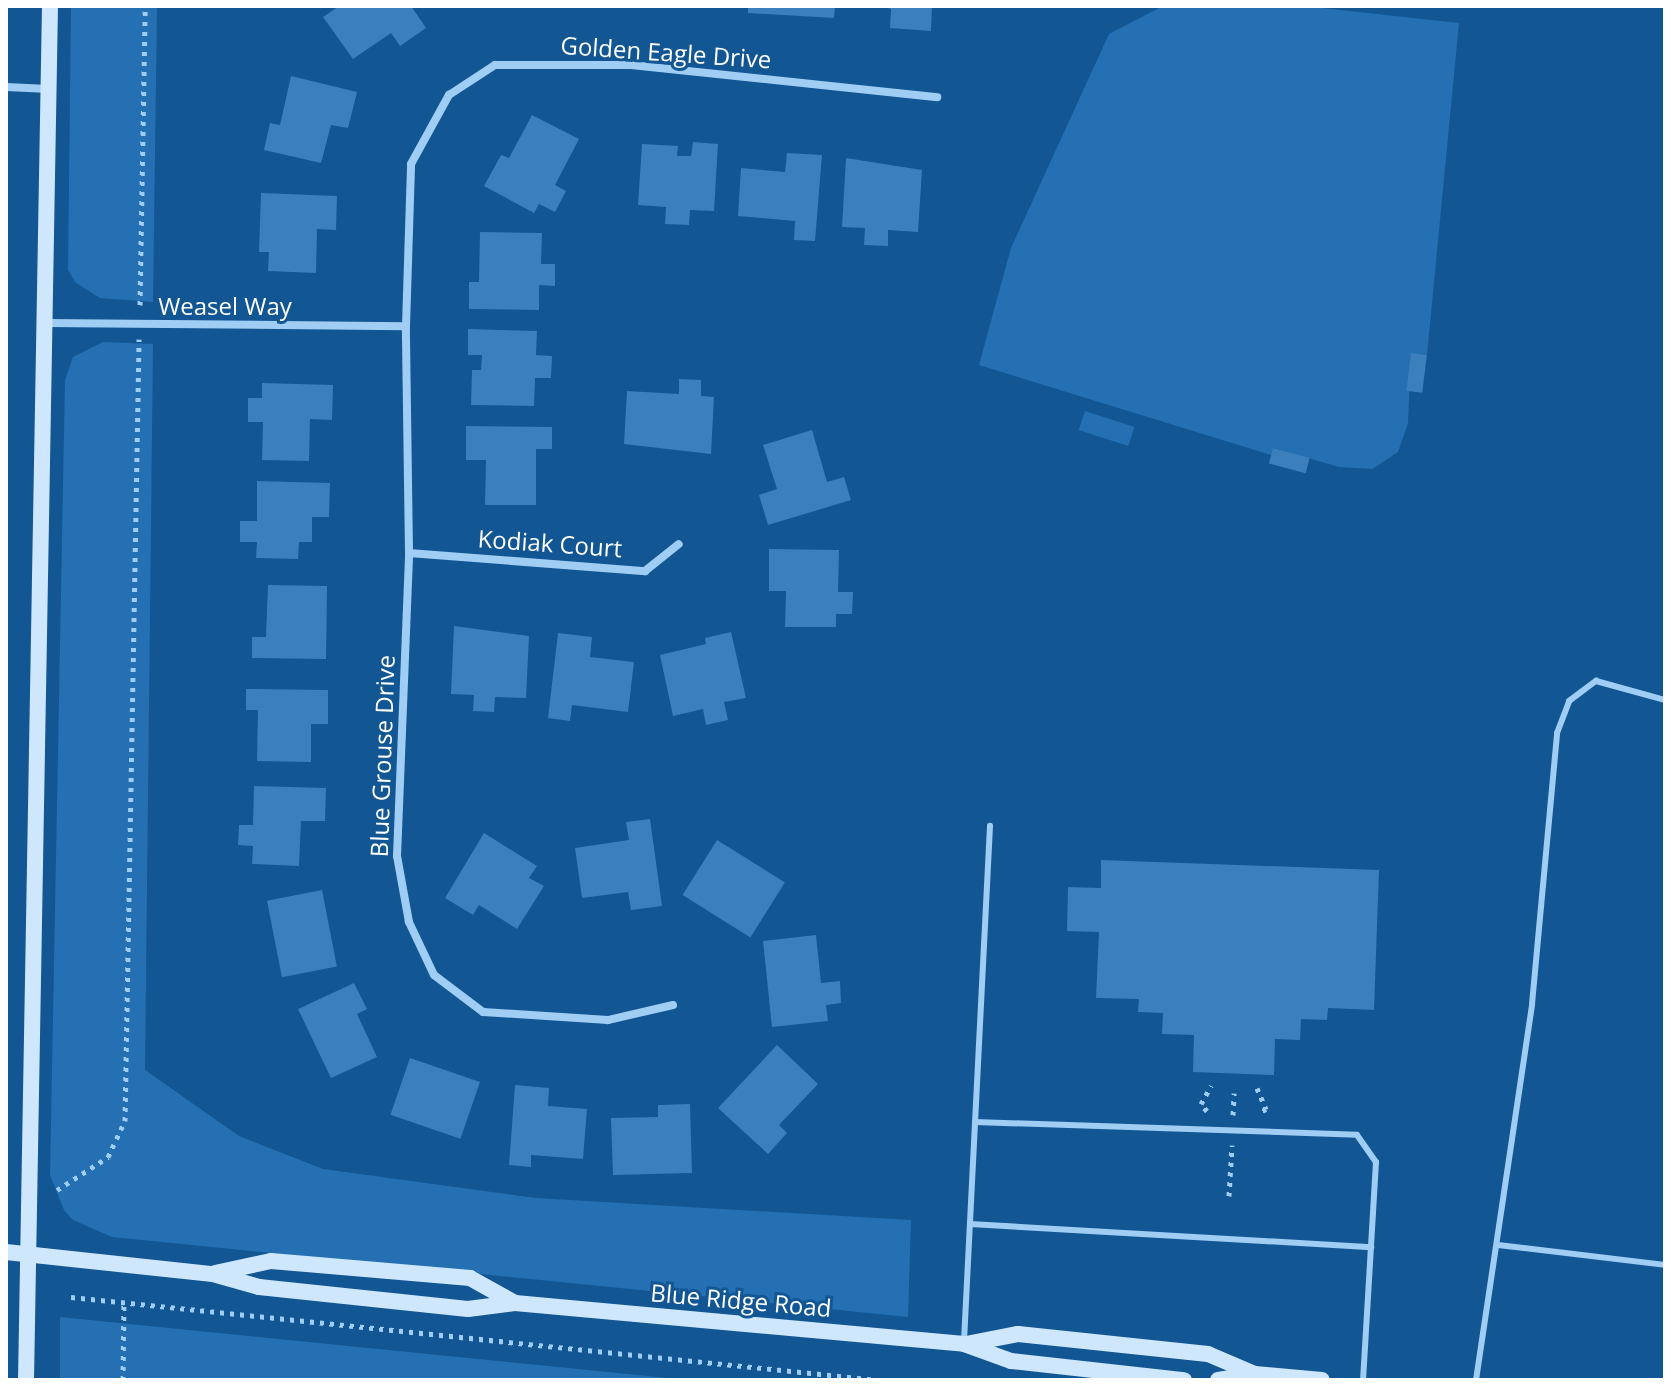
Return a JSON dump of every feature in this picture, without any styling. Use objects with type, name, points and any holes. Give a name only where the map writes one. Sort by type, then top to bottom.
[{"type":"street","points":[[26,1380],[50,6]]},
{"type":"street","name":"Golden Eagle Drive","points":[[406,326],[411,164],[449,95],[495,65],[631,65],[937,97]]},
{"type":"street","points":[[6,87],[49,89]]},
{"type":"street","name":"Weasel Way","points":[[44,323],[406,326]]},
{"type":"street","name":"Blue Grouse Drive","points":[[406,326],[409,553],[397,856],[409,922],[434,975],[483,1012],[608,1020],[673,1005]]},
{"type":"street","name":"Kodiak Court","points":[[409,553],[645,571],[679,544]]},
{"type":"street","name":"Blue Ridge Road","points":[[6,1252],[213,1274],[259,1287],[468,1309],[515,1303],[964,1344],[1011,1361],[1184,1380]]},
{"type":"street","name":"Blue Ridge Road","points":[[213,1274],[271,1261],[470,1278],[515,1303]]},
{"type":"street","name":"Blue Ridge Road","points":[[964,1344],[1018,1334],[1208,1354],[1255,1374]]},
{"type":"street","name":"Blue Ridge Road","points":[[1218,1380],[1255,1374],[1322,1380]]},
{"type":"lane","points":[[1476,1380],[1532,1004],[1557,733],[1569,701],[1596,681],[1665,700]]},
{"type":"lane","points":[[964,1344],[990,826]]},
{"type":"lane","points":[[975,1122],[1357,1135],[1376,1162],[1363,1380]]},
{"type":"lane","points":[[970,1224],[1371,1247]]},
{"type":"lane","points":[[1498,1245],[1665,1265]]},
{"type":"path","points":[[140,292],[145,6]]},
{"type":"path","points":[[57,1190],[108,1157],[125,1121],[139,346]]},
{"type":"path","points":[[1211,1086],[1201,1107],[1215,1114]]},
{"type":"path","points":[[1251,1115],[1266,1109],[1257,1088]]},
{"type":"path","points":[[1229,1196],[1234,1093]]},
{"type":"path","points":[[1224,1115],[1242,1115]]},
{"type":"path","points":[[71,1297],[878,1380]]},
{"type":"path","points":[[123,1380],[124,1302]]},
{"type":"shaded area","points":[[71,6],[157,6],[153,302],[100,298],[75,282],[68,270]]},
{"type":"shaded area","points":[[1163,6],[1304,6],[1459,23],[1427,355],[1411,354],[1408,423],[1398,452],[1372,469],[1339,467],[1274,448],[1271,455],[979,365],[1011,248],[1109,34]]},
{"type":"shaded area","points":[[103,342],[153,344],[145,1070],[239,1136],[323,1169],[536,1198],[911,1220],[908,1317],[112,1237],[73,1220],[64,1210],[50,1175],[65,380],[73,357]]},
{"type":"shaded area","points":[[1085,411],[1134,427],[1128,446],[1079,430]]},
{"type":"shaded area","points":[[60,1317],[687,1380],[60,1380]]},
{"type":"building","points":[[339,6],[411,6],[426,28],[400,46],[391,33],[353,59],[323,17]]},
{"type":"building","points":[[748,6],[835,6],[834,18],[748,13]]},
{"type":"building","points":[[883,6],[932,6],[931,31],[890,28],[891,9]]},
{"type":"building","points":[[291,76],[357,92],[348,128],[331,125],[321,163],[264,150],[270,123],[280,125]]},
{"type":"building","points":[[532,115],[579,139],[555,185],[566,191],[555,212],[539,204],[534,213],[484,186],[501,155],[509,158]]},
{"type":"building","points":[[693,142],[718,144],[714,211],[690,210],[689,225],[665,224],[666,207],[638,205],[642,144],[678,146],[677,156],[691,156]]},
{"type":"building","points":[[787,153],[822,155],[815,241],[794,240],[795,221],[738,216],[741,168],[785,172]]},
{"type":"building","points":[[846,158],[922,170],[918,232],[888,230],[888,246],[864,245],[865,228],[842,227]]},
{"type":"building","points":[[261,193],[337,196],[336,230],[317,229],[316,273],[268,271],[269,252],[259,252]]},
{"type":"building","points":[[480,232],[542,233],[541,264],[555,264],[555,286],[539,285],[539,310],[469,309],[469,282],[479,282]]},
{"type":"building","points":[[468,329],[537,331],[536,355],[552,356],[551,378],[535,378],[534,406],[471,405],[472,370],[481,370],[482,355],[468,355]]},
{"type":"building","points":[[1411,353],[1427,355],[1422,393],[1406,391]]},
{"type":"building","points":[[679,379],[701,380],[701,396],[714,397],[711,454],[624,444],[627,391],[679,394]]},
{"type":"building","points":[[262,383],[333,385],[332,420],[310,419],[309,461],[262,460],[263,422],[248,422],[248,398],[262,398]]},
{"type":"building","points":[[466,426],[552,427],[552,449],[536,449],[536,505],[485,505],[486,460],[466,460]]},
{"type":"building","points":[[812,430],[827,482],[844,477],[851,500],[768,525],[759,495],[777,489],[763,445]]},
{"type":"building","points":[[1273,448],[1310,458],[1306,473],[1269,463]]},
{"type":"building","points":[[257,481],[330,483],[329,517],[312,517],[312,542],[299,542],[298,559],[256,558],[257,542],[240,542],[240,521],[257,521]]},
{"type":"building","points":[[769,549],[839,550],[838,592],[853,592],[852,614],[836,614],[836,627],[785,627],[786,591],[769,591]]},
{"type":"building","points":[[268,585],[327,586],[326,659],[252,658],[252,637],[266,637]]},
{"type":"building","points":[[454,626],[529,636],[526,698],[495,697],[494,712],[473,711],[474,695],[451,694]]},
{"type":"building","points":[[731,632],[746,698],[724,702],[728,720],[706,725],[703,709],[673,716],[660,655],[706,644],[705,638]]},
{"type":"building","points":[[558,633],[592,637],[590,657],[634,662],[628,712],[572,705],[570,721],[548,718]]},
{"type":"building","points":[[246,689],[328,690],[328,724],[311,724],[311,762],[257,761],[258,710],[246,710]]},
{"type":"building","points":[[254,786],[326,788],[325,821],[301,821],[299,866],[252,864],[253,846],[238,845],[239,825],[253,825]]},
{"type":"building","points":[[650,819],[662,906],[631,910],[628,892],[582,898],[575,848],[629,840],[626,822]]},
{"type":"building","points":[[484,833],[537,866],[529,878],[544,886],[517,929],[479,905],[473,915],[445,898]]},
{"type":"building","points":[[717,840],[785,882],[750,938],[683,895]]},
{"type":"building","points":[[1101,860],[1379,870],[1374,1010],[1328,1008],[1327,1020],[1301,1019],[1300,1040],[1275,1039],[1274,1075],[1193,1072],[1194,1035],[1162,1034],[1163,1013],[1138,1012],[1139,999],[1096,998],[1099,932],[1067,931],[1068,887],[1101,888]]},
{"type":"building","points":[[322,890],[337,967],[282,977],[267,901]]},
{"type":"building","points":[[816,935],[821,983],[840,981],[841,1003],[826,1005],[828,1021],[772,1027],[763,941]]},
{"type":"building","points":[[354,983],[367,1009],[357,1014],[377,1057],[331,1078],[298,1009]]},
{"type":"building","points":[[777,1045],[818,1084],[779,1125],[787,1133],[768,1154],[718,1108]]},
{"type":"building","points":[[410,1058],[480,1082],[460,1139],[390,1115]]},
{"type":"building","points":[[515,1085],[549,1088],[548,1106],[587,1109],[583,1159],[531,1155],[531,1167],[509,1165]]},
{"type":"building","points":[[690,1104],[692,1173],[613,1175],[611,1118],[658,1117],[658,1105]]}]
